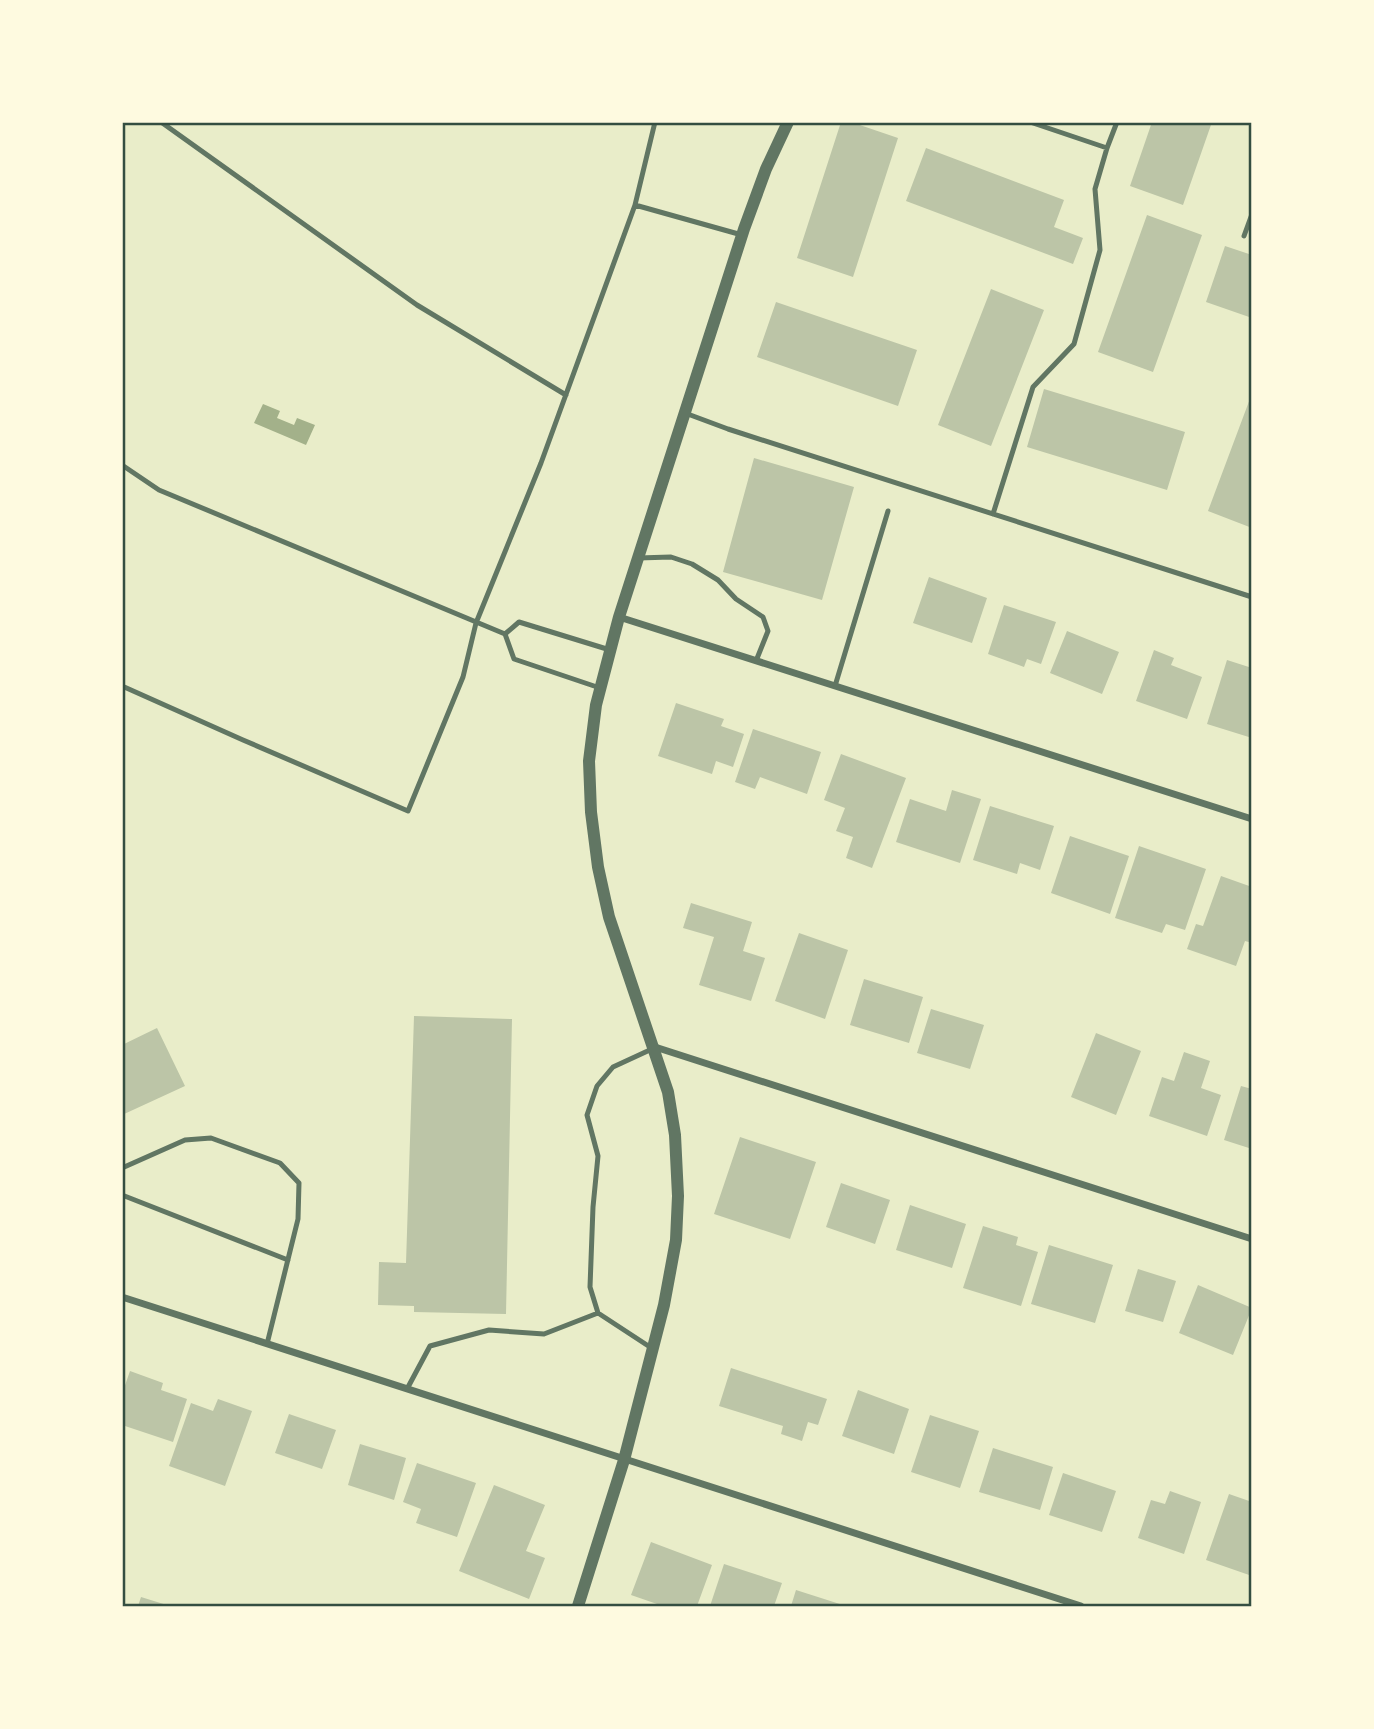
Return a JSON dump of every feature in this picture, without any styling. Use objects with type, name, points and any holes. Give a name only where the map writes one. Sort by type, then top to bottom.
[{"type":"street","points":[[578,1606],[624,1460],[664,1305],[676,1240],[678,1196],[675,1135],[668,1092],[609,917],[598,867],[591,812],[589,761],[596,705],[619,617],[742,235],[766,169],[788,122]]},
{"type":"street","points":[[619,617],[1251,819]]},
{"type":"street","points":[[654,1047],[1251,1239]]},
{"type":"street","points":[[122,1297],[1081,1606]]},
{"type":"lane","points":[[161,122],[417,305],[566,395]]},
{"type":"lane","points":[[122,686],[408,811],[463,677],[476,623],[541,463],[635,205],[655,122]]},
{"type":"lane","points":[[1030,122],[1107,148]]},
{"type":"lane","points":[[993,514],[1033,387],[1074,344],[1100,250],[1095,189],[1117,122]]},
{"type":"lane","points":[[635,205],[742,235]]},
{"type":"lane","points":[[1244,236],[1251,214]]},
{"type":"lane","points":[[685,413],[1251,597]]},
{"type":"lane","points":[[122,465],[159,490],[505,634],[514,659],[600,688]]},
{"type":"lane","points":[[835,686],[888,511]]},
{"type":"lane","points":[[638,558],[671,557],[691,564],[718,580],[736,598],[763,617],[768,631],[756,661]]},
{"type":"lane","points":[[505,634],[519,622],[610,650]]},
{"type":"lane","points":[[653,1349],[598,1313],[590,1287],[598,1156],[587,1115],[597,1086],[613,1067],[654,1047]]},
{"type":"lane","points":[[122,1168],[185,1140],[211,1139],[280,1163],[299,1183],[298,1219],[267,1344]]},
{"type":"lane","points":[[122,1195],[288,1260]]},
{"type":"lane","points":[[407,1390],[430,1346],[489,1330],[544,1334],[598,1313]]},
{"type":"shaded area","points":[[263,404],[280,411],[277,418],[294,425],[297,418],[315,425],[306,445],[254,423]]},
{"type":"building","points":[[841,122],[851,122],[898,138],[853,277],[797,258]]},
{"type":"building","points":[[1152,122],[1212,122],[1183,205],[1130,186]]},
{"type":"building","points":[[926,148],[1064,200],[1054,227],[1083,238],[1073,264],[906,201]]},
{"type":"building","points":[[1147,215],[1202,235],[1153,372],[1098,352]]},
{"type":"building","points":[[1225,246],[1252,255],[1252,318],[1206,302]]},
{"type":"building","points":[[991,289],[1044,310],[991,446],[938,425]]},
{"type":"building","points":[[776,302],[917,350],[898,406],[757,357]]},
{"type":"building","points":[[1044,389],[1185,432],[1167,490],[1027,447]]},
{"type":"building","points":[[1252,396],[1252,528],[1208,511]]},
{"type":"building","points":[[754,458],[854,487],[822,600],[723,572]]},
{"type":"building","points":[[929,577],[987,598],[972,643],[913,623]]},
{"type":"building","points":[[1004,605],[1056,622],[1041,664],[1027,659],[1024,667],[988,654]]},
{"type":"building","points":[[1067,631],[1119,652],[1102,694],[1050,673]]},
{"type":"building","points":[[1154,650],[1174,658],[1171,665],[1202,677],[1187,719],[1136,701]]},
{"type":"building","points":[[1227,660],[1252,668],[1252,738],[1207,724]]},
{"type":"building","points":[[676,703],[724,719],[721,726],[744,734],[733,767],[716,761],[712,774],[658,756]]},
{"type":"building","points":[[753,729],[821,752],[807,794],[760,777],[755,789],[735,782]]},
{"type":"building","points":[[841,754],[906,778],[872,868],[846,858],[853,837],[836,831],[845,808],[824,800]]},
{"type":"building","points":[[952,790],[981,799],[960,863],[896,842],[910,799],[946,811]]},
{"type":"building","points":[[990,806],[1054,826],[1040,870],[1020,863],[1017,874],[973,860]]},
{"type":"building","points":[[1070,836],[1129,856],[1110,914],[1051,893]]},
{"type":"building","points":[[1139,846],[1206,869],[1185,930],[1166,924],[1162,933],[1115,918]]},
{"type":"building","points":[[1221,876],[1252,887],[1252,943],[1245,941],[1236,966],[1187,949],[1196,924],[1203,926]]},
{"type":"building","points":[[691,903],[752,922],[743,951],[765,958],[751,1001],[699,985],[714,937],[683,928]]},
{"type":"building","points":[[799,933],[848,950],[825,1019],[775,1001]]},
{"type":"building","points":[[864,979],[923,997],[909,1043],[850,1025]]},
{"type":"building","points":[[931,1009],[984,1025],[970,1069],[917,1053]]},
{"type":"building","points":[[414,1016],[512,1019],[506,1314],[414,1312],[414,1306],[378,1305],[379,1262],[406,1263]]},
{"type":"building","points":[[157,1028],[185,1086],[122,1115],[122,1045]]},
{"type":"building","points":[[1096,1033],[1141,1051],[1116,1115],[1071,1097]]},
{"type":"building","points":[[1184,1052],[1210,1061],[1201,1088],[1221,1095],[1207,1136],[1149,1116],[1162,1077],[1174,1081]]},
{"type":"building","points":[[1241,1086],[1252,1089],[1252,1149],[1224,1140]]},
{"type":"building","points":[[740,1137],[816,1162],[790,1239],[714,1214]]},
{"type":"building","points":[[841,1183],[890,1200],[875,1244],[826,1227]]},
{"type":"building","points":[[910,1205],[966,1224],[952,1268],[896,1250]]},
{"type":"building","points":[[983,1226],[1018,1237],[1016,1245],[1038,1252],[1021,1306],[963,1288]]},
{"type":"building","points":[[1049,1245],[1113,1265],[1095,1323],[1031,1304]]},
{"type":"building","points":[[1138,1269],[1176,1281],[1163,1322],[1125,1311]]},
{"type":"building","points":[[1198,1285],[1252,1308],[1233,1355],[1179,1333]]},
{"type":"building","points":[[731,1368],[827,1399],[818,1425],[808,1422],[802,1441],[781,1434],[783,1426],[719,1406]]},
{"type":"building","points":[[130,1371],[163,1383],[161,1390],[187,1399],[173,1442],[122,1425],[122,1394]]},
{"type":"building","points":[[858,1390],[909,1409],[894,1454],[842,1436]]},
{"type":"building","points":[[218,1399],[252,1411],[225,1486],[169,1466],[191,1403],[213,1411]]},
{"type":"building","points":[[289,1414],[336,1430],[322,1469],[275,1453]]},
{"type":"building","points":[[930,1415],[979,1431],[960,1488],[911,1472]]},
{"type":"building","points":[[360,1444],[406,1458],[394,1500],[348,1485]]},
{"type":"building","points":[[993,1448],[1053,1467],[1040,1510],[979,1492]]},
{"type":"building","points":[[417,1463],[476,1483],[457,1537],[416,1523],[421,1509],[403,1502]]},
{"type":"building","points":[[1063,1473],[1116,1491],[1102,1532],[1049,1515]]},
{"type":"building","points":[[494,1485],[545,1505],[526,1551],[545,1558],[529,1599],[459,1571]]},
{"type":"building","points":[[1170,1491],[1201,1502],[1184,1554],[1138,1538],[1151,1500],[1165,1504]]},
{"type":"building","points":[[1229,1494],[1252,1502],[1252,1576],[1206,1560]]},
{"type":"building","points":[[651,1542],[712,1565],[697,1606],[656,1606],[657,1604],[631,1595]]},
{"type":"building","points":[[724,1564],[782,1583],[774,1606],[710,1606]]},
{"type":"building","points":[[796,1590],[846,1606],[791,1606]]},
{"type":"building","points":[[141,1597],[170,1606],[138,1606]]}]
